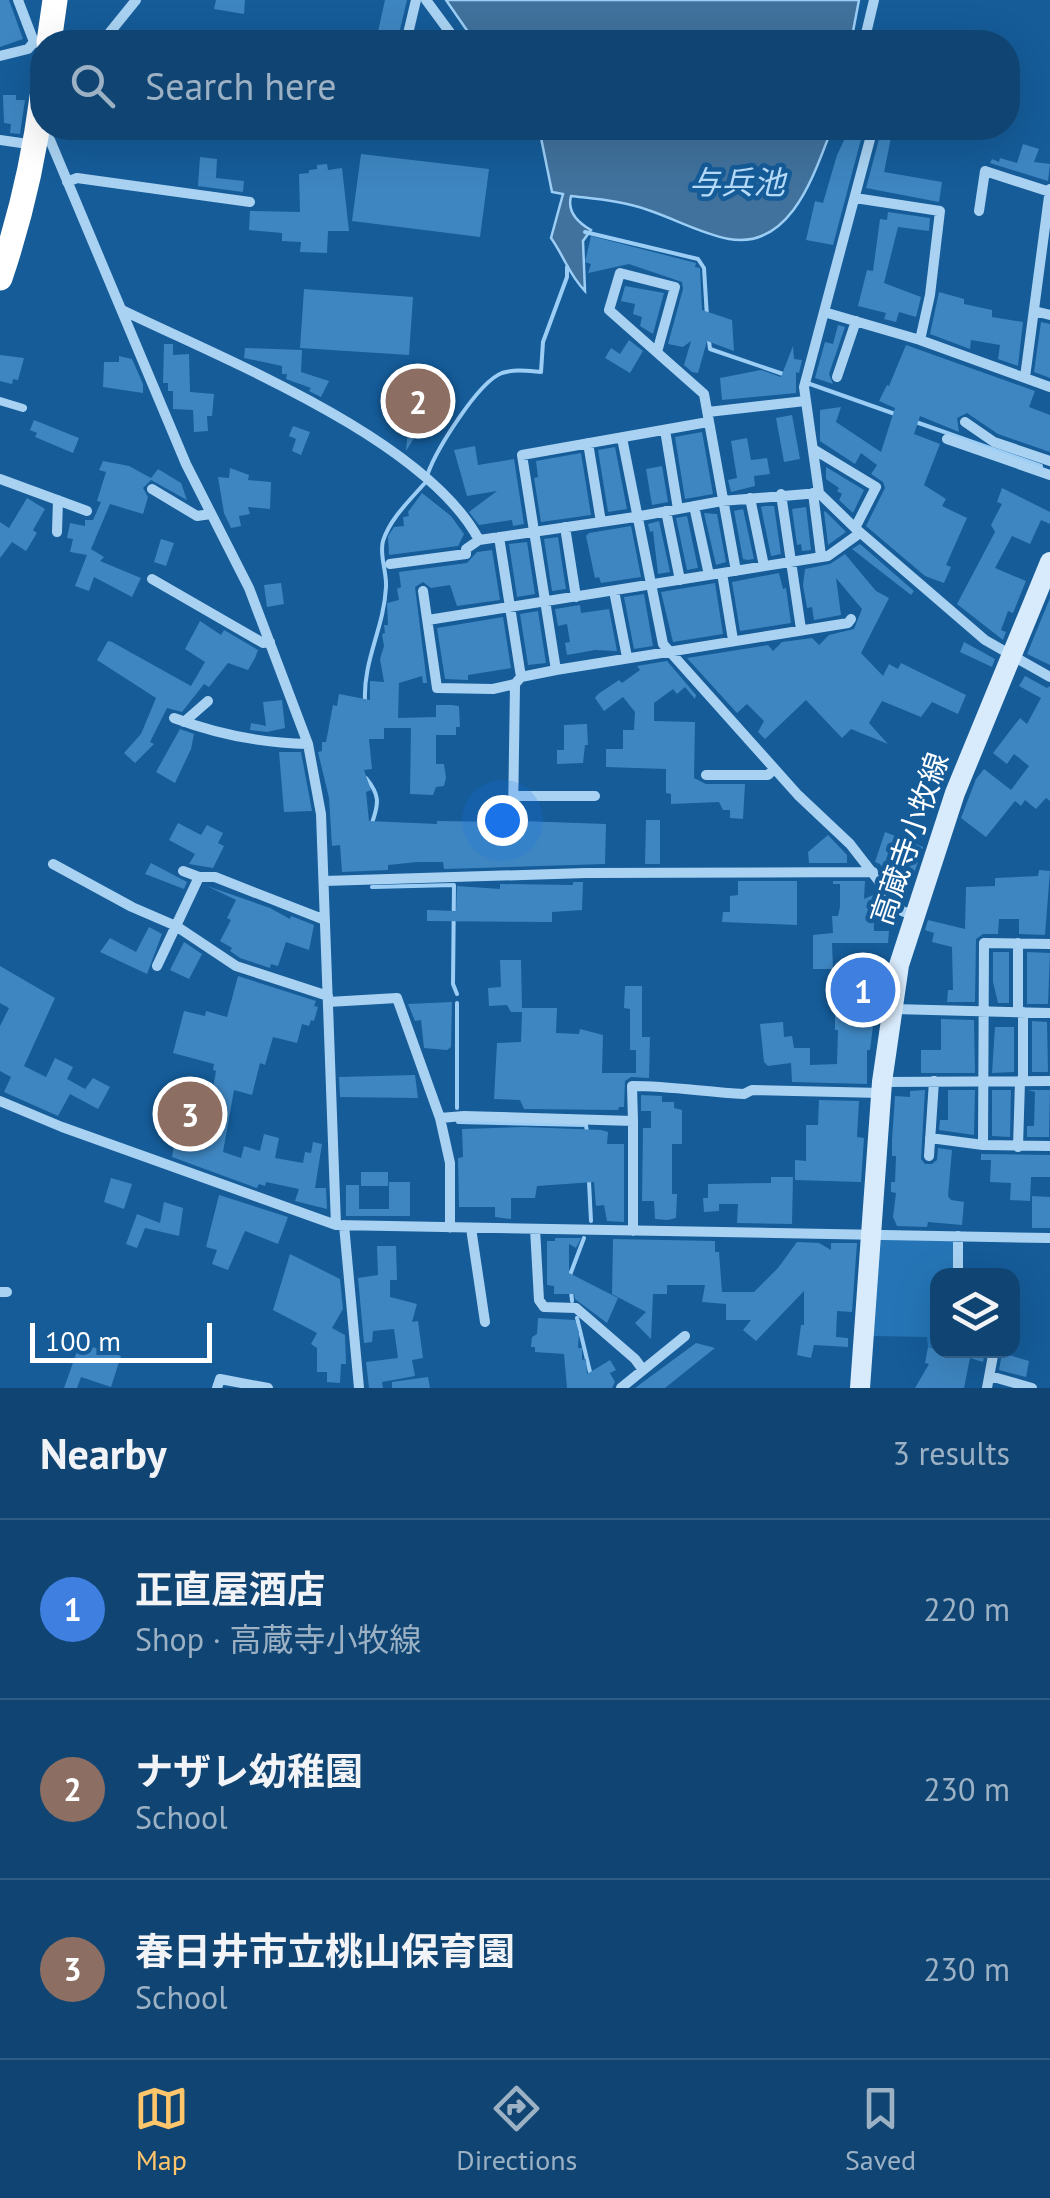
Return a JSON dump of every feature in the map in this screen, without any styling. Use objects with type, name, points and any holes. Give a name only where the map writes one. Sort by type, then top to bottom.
[{"type":"highway","points":[[46,30],[55,0]]},
{"type":"highway","points":[[0,278],[15,233],[36,140]]},
{"type":"main road","name":"高蔵寺小牧線","points":[[860,1388],[881,1087],[898,966],[955,793],[1048,573]]},
{"type":"street","points":[[18,0],[35,30]]},
{"type":"street","points":[[112,30],[136,0]]},
{"type":"street","points":[[409,30],[416,0]]},
{"type":"street","points":[[426,0],[448,30]]},
{"type":"street","points":[[867,30],[874,0]]},
{"type":"street","points":[[0,56],[30,48]]},
{"type":"street","points":[[0,140],[30,137]]},
{"type":"street","points":[[50,140],[186,464],[249,588],[308,744],[321,814],[340,1225],[359,1388]]},
{"type":"street","points":[[821,556],[804,387],[870,140]]},
{"type":"street","points":[[979,211],[985,172],[1050,196],[1025,377]]},
{"type":"street","points":[[67,182],[77,178],[250,202]]},
{"type":"street","points":[[854,198],[940,211],[930,296],[920,340]]},
{"type":"street","points":[[657,352],[674,287],[620,273],[609,310],[704,394],[736,571]]},
{"type":"street","points":[[122,310],[342,418],[420,472],[473,528],[479,540]]},
{"type":"street","points":[[1034,310],[1050,316]]},
{"type":"street","points":[[824,312],[920,340],[1050,387]]},
{"type":"street","points":[[838,377],[856,320]]},
{"type":"street","points":[[556,670],[522,454],[805,401]]},
{"type":"street","points":[[965,422],[994,442],[1050,461]]},
{"type":"street","points":[[665,430],[680,580]]},
{"type":"street","points":[[622,438],[663,644],[774,769],[850,844],[902,911],[913,915]]},
{"type":"street","points":[[948,439],[1050,475]]},
{"type":"street","points":[[588,443],[600,522]]},
{"type":"street","points":[[428,620],[828,556],[857,530],[876,487],[813,449]]},
{"type":"street","points":[[0,479],[88,512]]},
{"type":"street","points":[[152,490],[198,516],[211,514]]},
{"type":"street","points":[[390,564],[466,554],[466,549],[479,540],[722,501],[816,493],[985,640],[1050,678]]},
{"type":"street","points":[[781,494],[801,629]]},
{"type":"street","points":[[750,498],[764,566]]},
{"type":"street","points":[[57,532],[58,500]]},
{"type":"street","points":[[694,506],[709,575]]},
{"type":"street","points":[[565,528],[576,597]]},
{"type":"street","points":[[498,537],[518,681],[513,817]]},
{"type":"street","points":[[722,573],[734,640]]},
{"type":"street","points":[[152,578],[262,643],[270,642]]},
{"type":"street","points":[[614,590],[627,658]]},
{"type":"street","points":[[423,591],[437,688],[493,689],[556,670],[848,623],[851,618]]},
{"type":"street","points":[[208,701],[179,720],[263,743],[308,744]]},
{"type":"street","points":[[706,775],[768,775],[774,769]]},
{"type":"street","points":[[514,796],[595,796]]},
{"type":"street","points":[[52,864],[176,926],[236,966],[328,999],[398,998],[440,1118],[450,1163],[450,1228]]},
{"type":"street","points":[[183,871],[199,878],[214,877],[325,920]]},
{"type":"street","points":[[324,881],[586,873],[873,872]]},
{"type":"street","points":[[157,966],[199,878]]},
{"type":"street","points":[[1018,943],[1022,1080],[1018,1147]]},
{"type":"street","points":[[984,1145],[984,944],[1050,944]]},
{"type":"street","points":[[892,1009],[1050,1012]]},
{"type":"street","points":[[632,1231],[632,1086],[676,1086],[685,1092],[744,1094],[752,1090],[881,1087],[934,1081],[1050,1080]]},
{"type":"street","points":[[929,1156],[934,1081]]},
{"type":"street","points":[[0,1101],[62,1127],[340,1225],[1050,1238]]},
{"type":"street","points":[[440,1118],[632,1120]]},
{"type":"street","points":[[930,1138],[984,1145],[1050,1146]]},
{"type":"street","points":[[471,1228],[485,1322]]},
{"type":"street","points":[[536,1230],[538,1300],[544,1307],[576,1308],[636,1359],[643,1370]]},
{"type":"street","points":[[958,1236],[958,1268]]},
{"type":"street","points":[[621,1388],[685,1336]]},
{"type":"street","points":[[217,1388],[220,1379],[268,1388]]},
{"type":"street","points":[[988,1382],[1032,1388]]},
{"type":"lane","points":[[0,401],[23,408]]},
{"type":"shaded area","points":[[880,1234],[958,1236],[958,1268],[930,1268],[930,1347],[927,1337],[872,1336]]},
{"type":"water","points":[[446,0],[859,0],[853,30],[467,30]]},
{"type":"water","name":"与兵池","points":[[541,140],[827,140],[798,204],[769,232],[751,239],[719,237],[629,204],[571,196],[574,216],[591,230],[583,241],[585,291],[551,238],[563,194],[552,192]]},
{"type":"building","points":[[0,0],[9,0],[23,39],[0,47]]},
{"type":"building","points":[[216,0],[245,0],[244,14],[214,9]]},
{"type":"building","points":[[385,0],[407,0],[400,30],[378,30]]},
{"type":"building","points":[[3,95],[25,100],[20,134],[10,133],[11,124],[4,123]]},
{"type":"building","points":[[844,140],[861,140],[833,245],[806,240],[815,201],[823,203]]},
{"type":"building","points":[[879,140],[891,140],[884,172],[942,182],[939,202],[866,188]]},
{"type":"building","points":[[1023,144],[1039,149],[1034,162],[1050,164],[1048,181],[990,163],[992,159],[999,162],[1000,158],[1017,163]]},
{"type":"building","points":[[361,154],[489,169],[480,237],[352,221]]},
{"type":"building","points":[[200,157],[217,159],[216,178],[244,181],[243,192],[198,186]]},
{"type":"building","points":[[327,164],[328,170],[342,168],[349,231],[328,231],[327,253],[300,252],[301,242],[282,241],[282,233],[249,230],[250,211],[300,212],[299,174]]},
{"type":"building","points":[[888,212],[930,218],[929,231],[898,227],[884,283],[921,297],[916,317],[899,312],[896,322],[884,319],[886,313],[858,306],[867,270],[873,271],[880,219],[887,220]]},
{"type":"building","points":[[591,236],[696,263],[695,267],[700,268],[702,310],[732,320],[734,351],[707,341],[698,373],[692,372],[684,365],[691,341],[683,347],[668,344],[682,282],[629,264],[588,273],[591,264],[585,262]]},
{"type":"building","points":[[625,286],[664,293],[653,334],[640,326],[642,317],[633,314],[635,304],[621,301]]},
{"type":"building","points":[[304,289],[413,297],[409,355],[300,348]]},
{"type":"building","points":[[939,292],[964,299],[964,304],[992,310],[992,317],[1023,322],[1018,366],[998,359],[1000,345],[971,340],[970,349],[930,334]]},
{"type":"building","points":[[1041,322],[1050,324],[1050,378],[1034,372]]},
{"type":"building","points":[[838,325],[845,327],[829,374],[833,384],[815,378],[825,342],[833,344]]},
{"type":"building","points":[[629,340],[643,351],[630,373],[605,358],[611,348],[620,354]]},
{"type":"building","points":[[164,344],[173,344],[173,355],[189,354],[190,392],[214,394],[212,416],[207,416],[208,431],[194,432],[193,410],[173,409],[173,391],[168,391],[168,383],[163,383]]},
{"type":"building","points":[[906,345],[1035,391],[1029,407],[1050,415],[1050,452],[998,434],[967,413],[957,418],[959,432],[920,416],[914,434],[940,444],[924,485],[946,499],[942,506],[967,518],[946,565],[951,567],[944,583],[925,576],[866,526],[885,488],[871,474],[877,465],[861,453],[855,464],[820,441],[820,410],[841,407],[836,422],[881,452],[895,408],[879,401]]},
{"type":"building","points":[[793,346],[794,359],[802,360],[799,373],[796,372],[796,393],[722,400],[720,378],[761,370],[781,377]]},
{"type":"building","points":[[245,348],[302,350],[301,372],[329,381],[321,397],[309,391],[311,388],[286,379],[282,366],[244,358]]},
{"type":"building","points":[[0,355],[24,358],[18,380],[13,379],[12,384],[0,381]]},
{"type":"building","points":[[119,356],[132,359],[143,393],[103,387],[104,362],[119,362]]},
{"type":"building","points":[[426,390],[446,393],[440,431],[423,429],[421,439],[414,438],[406,451],[410,406],[405,405],[407,391],[426,394]]},
{"type":"building","points":[[792,415],[800,459],[784,462],[776,418]]},
{"type":"building","points":[[34,420],[79,438],[73,453],[35,437],[37,433],[30,430]]},
{"type":"building","points":[[293,426],[310,432],[301,455],[292,451],[296,439],[289,436]]},
{"type":"building","points":[[702,432],[713,494],[685,499],[675,437]]},
{"type":"building","points":[[747,438],[751,460],[767,458],[770,474],[754,476],[755,486],[731,492],[728,480],[737,478],[731,441]]},
{"type":"building","points":[[475,446],[478,465],[514,459],[524,524],[513,526],[512,520],[479,525],[469,512],[497,491],[467,496],[454,450]]},
{"type":"building","points":[[615,447],[627,509],[608,512],[598,450]]},
{"type":"building","points":[[581,453],[591,515],[541,522],[534,478],[538,477],[536,461]]},
{"type":"building","points":[[103,461],[129,466],[151,478],[158,469],[181,483],[187,500],[151,480],[143,488],[148,497],[143,514],[110,504],[91,549],[104,557],[100,561],[141,578],[132,597],[94,577],[89,591],[75,586],[87,555],[70,552],[70,523],[85,526],[85,520],[93,520],[101,502],[97,501],[106,472],[99,470]]},
{"type":"building","points":[[662,466],[668,502],[652,505],[646,469]]},
{"type":"building","points":[[826,467],[864,490],[853,513],[839,500],[839,488],[826,479]]},
{"type":"building","points":[[230,468],[249,475],[248,480],[271,482],[270,509],[248,507],[250,514],[239,516],[241,526],[231,528],[224,513],[218,477],[229,478]]},
{"type":"building","points":[[1002,488],[1050,512],[1050,524],[1041,520],[1030,544],[1012,536],[995,568],[1026,581],[1013,613],[1008,611],[1001,630],[1006,632],[1003,640],[957,604],[995,532],[991,525],[1002,504],[997,502]]},
{"type":"building","points":[[422,493],[451,516],[464,534],[458,546],[389,555],[388,536],[394,527],[404,526],[403,517],[409,516]]},
{"type":"building","points":[[27,498],[45,509],[33,530],[37,533],[26,551],[12,542],[0,558],[0,522],[9,528]]},
{"type":"building","points":[[774,506],[781,554],[771,556],[761,507]]},
{"type":"building","points":[[806,507],[811,550],[802,551],[801,544],[797,545],[792,509]]},
{"type":"building","points":[[743,509],[754,559],[748,560],[743,559],[734,511]]},
{"type":"building","points":[[824,512],[846,532],[828,545]]},
{"type":"building","points":[[704,513],[717,514],[726,562],[716,565]]},
{"type":"building","points":[[687,516],[698,568],[687,570],[676,518]]},
{"type":"building","points":[[659,521],[670,572],[658,574],[653,531],[650,532],[648,524]]},
{"type":"building","points":[[631,526],[641,577],[601,583],[599,577],[595,578],[586,536]]},
{"type":"building","points":[[558,537],[566,589],[552,591],[544,539]]},
{"type":"building","points":[[161,539],[174,543],[166,566],[154,562]]},
{"type":"building","points":[[527,542],[535,594],[517,597],[509,544]]},
{"type":"building","points":[[860,544],[914,591],[911,595],[852,549]]},
{"type":"building","points":[[492,550],[500,600],[457,606],[450,585],[431,588],[423,582],[415,587],[427,683],[423,683],[422,676],[399,683],[398,718],[436,717],[436,705],[459,706],[460,727],[456,727],[456,735],[436,735],[436,764],[444,764],[446,778],[444,786],[436,787],[433,795],[410,794],[411,728],[384,728],[384,739],[369,739],[372,769],[364,770],[371,790],[366,792],[369,821],[506,822],[514,826],[521,821],[606,824],[605,864],[444,869],[443,862],[417,862],[388,865],[388,870],[342,872],[340,845],[332,846],[329,798],[318,752],[322,751],[322,742],[326,742],[333,705],[337,706],[339,694],[370,700],[370,681],[384,682],[380,659],[382,634],[384,625],[388,625],[387,603],[399,600],[399,572],[467,563],[477,552]]},
{"type":"building","points":[[845,554],[876,591],[889,598],[861,653],[883,676],[889,664],[898,669],[901,663],[966,695],[958,714],[932,702],[921,717],[882,701],[869,723],[888,744],[851,729],[842,738],[806,700],[765,739],[758,732],[764,721],[747,704],[737,713],[687,658],[768,645],[773,651],[782,642],[812,638],[819,645],[829,635],[854,629],[862,609],[836,578],[841,615],[814,620],[812,607],[807,608],[803,585],[805,569],[830,564]]},
{"type":"building","points":[[779,573],[783,589],[786,588],[791,623],[740,631],[732,582]]},
{"type":"building","points":[[281,583],[284,604],[267,607],[264,585]]},
{"type":"building","points":[[715,583],[723,634],[673,642],[661,592]]},
{"type":"building","points":[[644,594],[653,646],[634,649],[624,597]]},
{"type":"building","points":[[1050,598],[1050,665],[1027,654]]},
{"type":"building","points":[[580,605],[581,613],[609,609],[617,651],[567,655],[567,624],[558,626],[555,609]]},
{"type":"building","points":[[538,611],[546,663],[528,665],[520,614]]},
{"type":"building","points":[[503,617],[511,668],[468,675],[468,680],[445,679],[437,628]]},
{"type":"building","points":[[200,621],[221,635],[224,630],[258,650],[255,658],[248,670],[228,663],[209,687],[204,684],[182,712],[167,708],[150,742],[154,744],[135,763],[124,753],[141,734],[156,698],[97,660],[108,641],[112,642],[191,686],[205,662],[185,649]]},
{"type":"building","points":[[964,642],[995,659],[992,667],[960,652]]},
{"type":"building","points":[[667,661],[696,695],[695,699],[685,687],[677,694],[673,689],[654,703],[654,721],[695,722],[694,778],[706,784],[745,784],[743,819],[730,818],[730,810],[723,810],[719,802],[671,804],[671,794],[666,793],[666,769],[606,767],[606,749],[623,749],[623,730],[634,730],[635,712],[623,697],[604,711],[595,698],[640,670],[637,666]]},
{"type":"building","points":[[1025,676],[1050,686],[1050,801],[1046,798],[1036,809],[1025,800],[1021,806],[1015,801],[986,837],[961,818],[984,769],[1011,790],[1029,766],[1014,754],[1007,764],[993,753],[1020,718],[1027,724],[1041,698],[1019,686]]},
{"type":"building","points":[[282,700],[285,728],[250,730],[251,723],[266,726],[263,702]]},
{"type":"building","points":[[587,724],[588,745],[583,763],[557,764],[557,750],[564,750],[564,725]]},
{"type":"building","points":[[180,729],[194,734],[175,783],[156,772]]},
{"type":"building","points":[[279,752],[301,752],[312,811],[284,812]]},
{"type":"building","points":[[646,820],[660,820],[660,864],[645,864]]},
{"type":"building","points":[[178,823],[201,835],[207,825],[223,833],[218,843],[224,846],[213,868],[189,864],[195,854],[169,840]]},
{"type":"building","points":[[885,832],[923,847],[913,876],[908,874],[897,889],[875,862]]},
{"type":"building","points":[[828,835],[847,855],[847,863],[809,863],[808,852]]},
{"type":"building","points":[[151,863],[187,882],[184,889],[145,874]]},
{"type":"building","points":[[1039,870],[1050,871],[1045,935],[1019,934],[1019,919],[999,919],[998,934],[983,934],[976,939],[975,1002],[947,1002],[948,990],[953,990],[952,947],[932,942],[934,933],[925,930],[928,920],[965,929],[966,887],[995,886],[995,878],[1038,876]]},
{"type":"building","points":[[738,881],[797,881],[797,925],[722,922],[723,912],[730,912],[730,896],[738,895]]},
{"type":"building","points":[[833,881],[865,881],[864,899],[873,895],[874,931],[889,931],[888,943],[832,943],[833,969],[813,969],[813,935],[833,933],[832,916],[838,916],[840,884]]},
{"type":"building","points":[[583,882],[582,910],[552,912],[552,922],[427,921],[427,910],[456,911],[457,886],[500,889],[500,884]]},
{"type":"building","points":[[207,886],[314,925],[309,950],[286,942],[278,966],[271,964],[270,968],[240,958],[220,941],[236,900]]},
{"type":"building","points":[[149,927],[162,934],[147,974],[100,952],[110,938],[136,952]]},
{"type":"building","points":[[184,942],[202,954],[189,979],[170,970]]},
{"type":"building","points":[[993,952],[1009,952],[1009,1003],[998,1003]]},
{"type":"building","points":[[1027,952],[1050,953],[1048,1004],[1027,1004]]},
{"type":"building","points":[[500,960],[521,960],[522,1008],[557,1008],[556,1033],[579,1034],[580,1029],[603,1035],[602,1073],[636,1073],[636,1050],[630,1050],[630,1009],[624,1008],[625,986],[642,986],[642,1037],[650,1037],[649,1078],[631,1077],[625,1081],[624,1107],[524,1109],[520,1100],[494,1099],[497,1043],[521,1042],[522,1012],[511,1012],[507,1005],[489,1006],[488,988],[501,987]]},
{"type":"building","points":[[0,966],[55,998],[24,1066],[46,1077],[55,1058],[73,1067],[67,1079],[85,1089],[93,1078],[110,1087],[98,1109],[70,1094],[58,1116],[4,1092],[11,1077],[0,1071],[0,1026],[9,1008],[0,1003]]},
{"type":"building","points":[[238,976],[316,1001],[314,1006],[318,1007],[314,1021],[309,1026],[302,1024],[297,1043],[273,1037],[265,1065],[260,1063],[252,1095],[234,1090],[223,1152],[241,1158],[244,1146],[260,1151],[264,1134],[279,1138],[275,1158],[303,1163],[313,1142],[322,1144],[315,1188],[326,1188],[327,1209],[295,1201],[299,1189],[266,1182],[257,1188],[172,1157],[183,1089],[212,1094],[216,1071],[214,1064],[173,1053],[184,1011],[205,1016],[206,1011],[227,1017]]},
{"type":"building","points":[[876,982],[877,1018],[867,1050],[867,1084],[792,1082],[791,1063],[768,1066],[764,1062],[760,1024],[783,1022],[784,1037],[792,1036],[794,1048],[810,1048],[810,1065],[837,1064],[835,1003],[845,1004],[845,983]]},
{"type":"building","points":[[452,1002],[451,1047],[424,1048],[421,1020],[415,1021],[408,1004]]},
{"type":"building","points":[[941,1019],[974,1020],[975,1073],[921,1073],[921,1050],[941,1050]]},
{"type":"building","points":[[1032,1021],[1047,1022],[1048,1072],[1032,1072]]},
{"type":"building","points":[[995,1027],[1014,1027],[1014,1072],[992,1073]]},
{"type":"building","points":[[415,1075],[418,1098],[340,1097],[339,1077]]},
{"type":"building","points":[[925,1090],[921,1159],[932,1164],[937,1160],[938,1148],[952,1150],[948,1196],[964,1202],[962,1225],[928,1222],[927,1227],[897,1226],[893,1217],[895,1096],[910,1097],[910,1091]]},
{"type":"building","points":[[948,1090],[975,1090],[974,1135],[939,1130],[940,1120],[948,1120]]},
{"type":"building","points":[[992,1090],[1011,1090],[1010,1137],[992,1136]]},
{"type":"building","points":[[1028,1090],[1050,1090],[1049,1137],[1027,1137],[1027,1126],[1034,1126],[1035,1092]]},
{"type":"building","points":[[641,1095],[662,1096],[662,1102],[674,1102],[674,1108],[682,1110],[682,1144],[672,1144],[676,1218],[668,1220],[655,1219],[654,1201],[642,1201],[643,1128],[651,1128],[651,1111],[641,1111]]},
{"type":"building","points":[[819,1100],[859,1101],[857,1137],[864,1138],[861,1182],[795,1180],[795,1160],[806,1161],[806,1125],[818,1125]]},
{"type":"building","points":[[462,1129],[601,1130],[608,1132],[607,1144],[624,1144],[624,1222],[607,1221],[604,1205],[596,1206],[594,1182],[537,1186],[535,1198],[511,1198],[511,1219],[495,1217],[495,1207],[459,1207]]},
{"type":"building","points":[[981,1154],[1050,1155],[1050,1177],[1031,1177],[1030,1201],[1010,1200],[1011,1183],[990,1182],[991,1160],[981,1160]]},
{"type":"building","points":[[361,1172],[388,1172],[388,1186],[361,1186]]},
{"type":"building","points":[[771,1177],[793,1177],[792,1224],[737,1223],[738,1204],[719,1204],[719,1211],[704,1212],[708,1184],[771,1183]]},
{"type":"building","points":[[111,1178],[132,1184],[124,1209],[104,1202]]},
{"type":"building","points":[[389,1182],[410,1182],[410,1216],[346,1216],[346,1185],[359,1185],[359,1209],[389,1209]]},
{"type":"building","points":[[219,1195],[288,1217],[278,1244],[245,1231],[228,1270],[212,1264],[217,1250],[206,1247]]},
{"type":"building","points":[[1032,1196],[1050,1197],[1050,1228],[1032,1228]]},
{"type":"building","points":[[164,1202],[183,1208],[179,1236],[145,1228],[137,1248],[126,1244],[137,1214],[160,1223]]},
{"type":"building","points":[[581,1238],[576,1248],[569,1244],[569,1273],[618,1298],[607,1323],[575,1299],[574,1294],[554,1294],[554,1286],[547,1285],[547,1241]]},
{"type":"building","points":[[613,1239],[715,1241],[722,1292],[754,1292],[797,1242],[819,1243],[831,1250],[831,1243],[857,1243],[852,1312],[837,1311],[836,1337],[848,1338],[848,1347],[814,1345],[811,1358],[797,1355],[804,1325],[804,1291],[756,1341],[743,1330],[751,1320],[726,1320],[726,1304],[702,1302],[705,1285],[667,1285],[667,1294],[653,1294],[651,1339],[635,1323],[646,1312],[612,1294]]},
{"type":"building","points":[[377,1246],[396,1246],[397,1280],[390,1280],[390,1297],[417,1304],[412,1322],[418,1321],[423,1358],[412,1360],[415,1376],[382,1382],[383,1388],[369,1388],[366,1362],[398,1358],[394,1329],[373,1331],[372,1342],[364,1343],[358,1278],[378,1275]]},
{"type":"building","points":[[290,1254],[340,1279],[343,1309],[332,1328],[345,1335],[346,1364],[341,1364],[340,1383],[327,1382],[327,1372],[317,1372],[317,1348],[311,1344],[317,1333],[273,1310]]},
{"type":"building","points":[[538,1318],[575,1320],[578,1348],[582,1348],[582,1360],[586,1359],[587,1374],[610,1360],[616,1370],[610,1373],[615,1382],[612,1388],[567,1388],[564,1354],[535,1352],[535,1347],[531,1347]]},
{"type":"building","points":[[80,1343],[121,1356],[111,1387],[81,1377],[77,1388],[64,1388]]},
{"type":"building","points":[[696,1343],[715,1348],[665,1388],[635,1388]]},
{"type":"building","points":[[928,1347],[930,1358],[970,1358],[964,1388],[915,1388],[929,1364],[925,1363]]},
{"type":"building","points":[[1001,1358],[1029,1361],[1026,1377],[999,1370]]},
{"type":"building","points":[[428,1377],[430,1388],[392,1388],[392,1382]]},
{"type":"waterway","points":[[585,232],[698,259],[704,268],[707,317]]},
{"type":"waterway","points":[[428,473],[459,417],[492,379],[512,371],[541,372],[543,342],[567,277],[567,267]]},
{"type":"waterway","points":[[709,341],[710,349],[783,374]]},
{"type":"waterway","points":[[810,384],[895,414]]},
{"type":"waterway","points":[[913,421],[1041,466]]},
{"type":"waterway","points":[[365,701],[367,672],[384,602],[383,541],[395,518],[424,484]]},
{"type":"waterway","points":[[366,778],[377,799],[372,823]]},
{"type":"waterway","points":[[372,887],[454,885],[453,984],[457,994]]},
{"type":"waterway","points":[[457,1003],[457,1108]]},
{"type":"waterway","points":[[458,1122],[586,1125],[587,1132]]},
{"type":"waterway","points":[[589,1182],[591,1221]]},
{"type":"waterway","points":[[570,1275],[584,1238]]},
{"type":"waterway","points":[[571,1290],[572,1301]]},
{"type":"waterway","points":[[577,1318],[591,1376]]},
{"type":"place","name":"ナザレ幼稚園","points":[[418,401]]},
{"type":"place","name":"正直屋酒店","points":[[863,990]]},
{"type":"place","name":"春日井市立桃山保育園","points":[[190,1114]]}]
